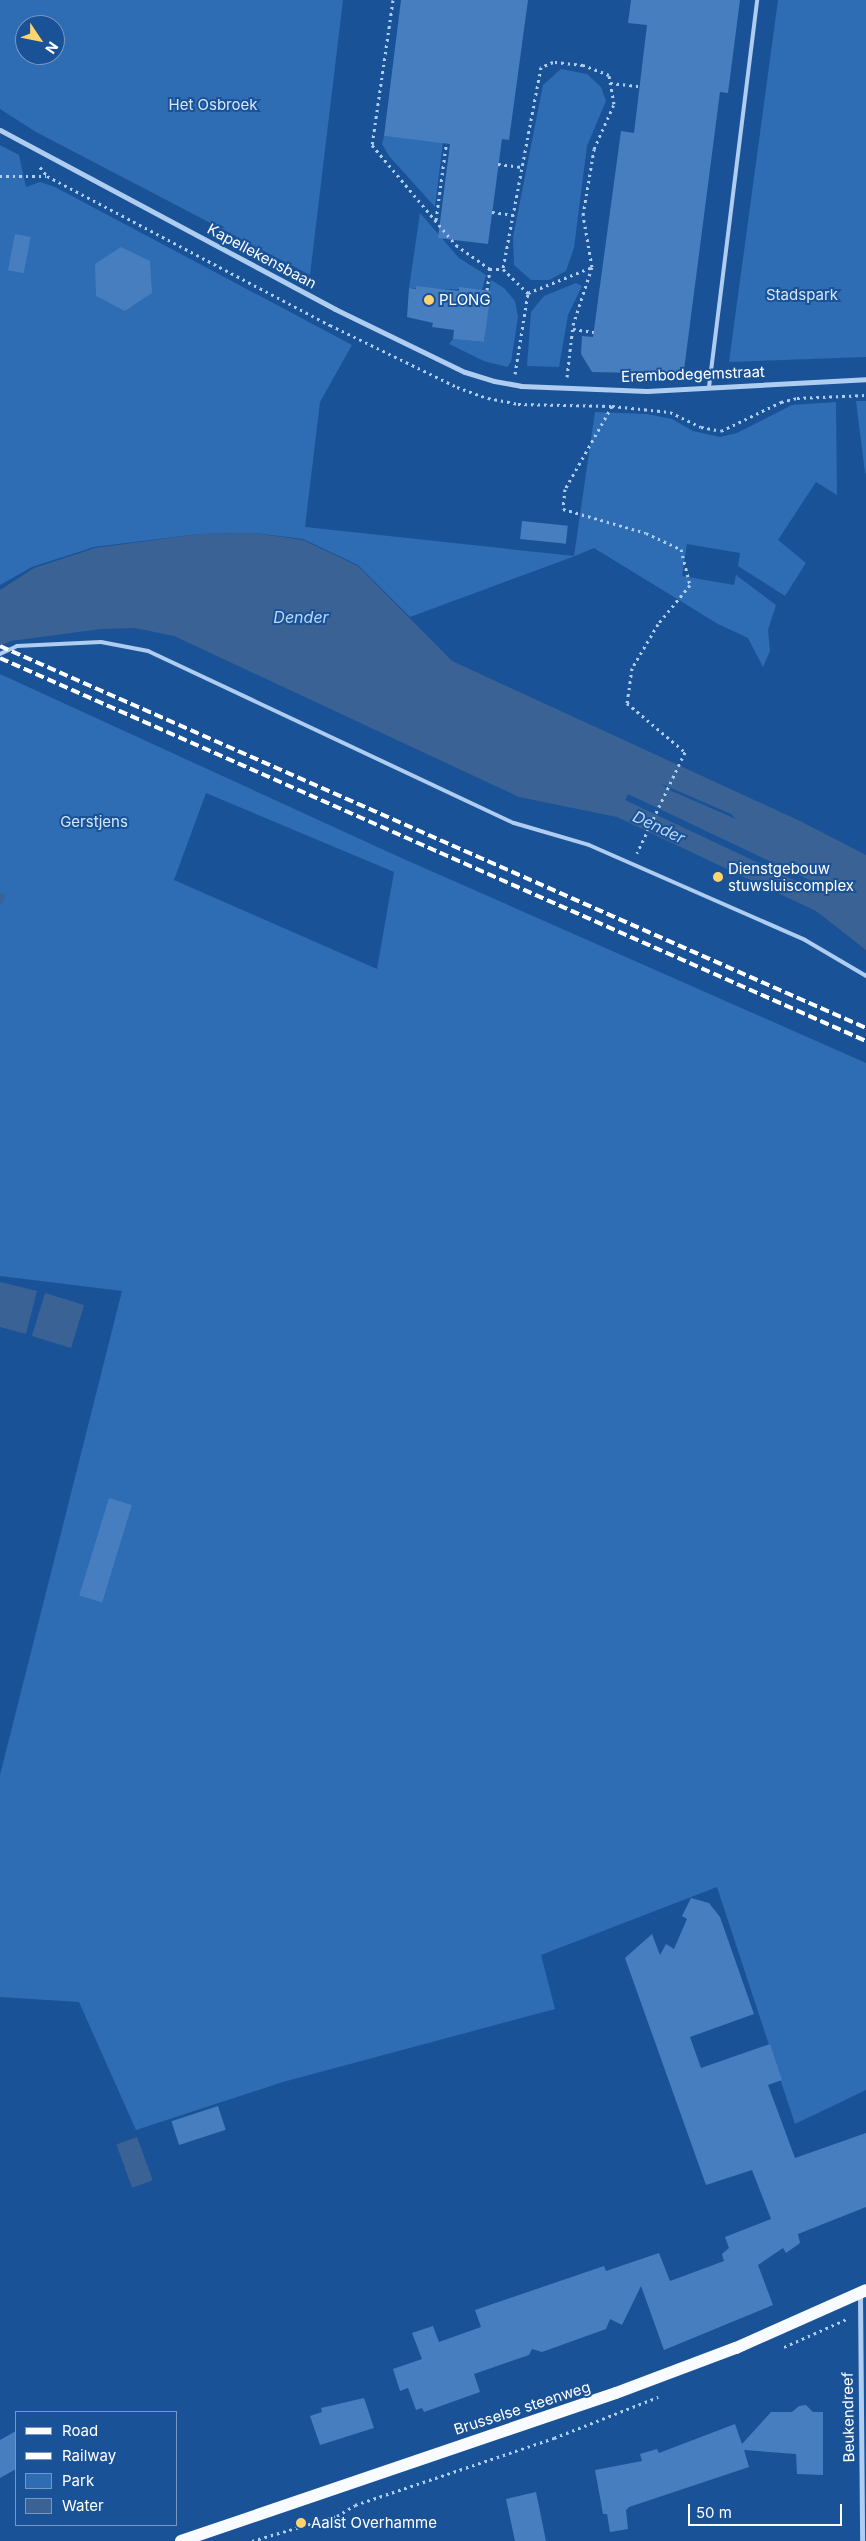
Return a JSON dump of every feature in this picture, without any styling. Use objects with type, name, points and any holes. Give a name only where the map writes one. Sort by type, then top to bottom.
[{"type":"main road","name":"Brusselse steenweg","points":[[181,2541],[616,2393],[736,2348],[863,2291]]},
{"type":"street","name":"Kapellekensbaan","points":[[0,130],[335,309],[465,372],[521,386]]},
{"type":"street","name":"Erembodegemstraat","points":[[521,386],[647,391],[866,379]]},
{"type":"street","name":"Beukendreef","points":[[862,2541],[859,2314],[863,2291]]},
{"type":"lane","points":[[709,387],[758,0]]},
{"type":"lane","points":[[0,654],[18,646],[101,642],[126,644],[148,651],[514,823],[589,845],[805,940],[866,976]]},
{"type":"path","points":[[393,0],[372,145],[456,245],[490,269],[502,269],[528,293]]},
{"type":"path","points":[[502,269],[541,66],[553,62],[583,65],[609,76],[614,104],[594,149],[583,216],[592,267],[573,328],[566,388]]},
{"type":"path","points":[[610,83],[640,86]]},
{"type":"path","points":[[436,220],[446,146]]},
{"type":"path","points":[[498,164],[522,167]]},
{"type":"path","points":[[0,176],[47,176]]},
{"type":"path","points":[[492,212],[513,215]]},
{"type":"path","points":[[528,293],[592,267]]},
{"type":"path","points":[[487,290],[490,269]]},
{"type":"path","points":[[513,384],[528,293]]},
{"type":"path","points":[[573,328],[594,332]]},
{"type":"path","points":[[764,411],[797,398],[866,395]]},
{"type":"path","points":[[612,406],[565,489],[563,509],[646,533],[681,549],[690,585],[658,624],[632,668],[627,704],[685,752],[632,863]]},
{"type":"path","points":[[777,2350],[859,2314]]},
{"type":"path","points":[[252,2541],[337,2516],[355,2504],[554,2438],[666,2394]]},
{"type":"green space","name":"Het Osbroek","points":[[0,0],[343,0],[310,275],[36,132],[0,109]]},
{"type":"green space","name":"Stadspark","points":[[778,0],[866,0],[866,357],[729,362]]},
{"type":"green space","points":[[561,69],[587,74],[601,87],[606,101],[587,146],[574,248],[566,271],[549,280],[531,280],[514,265],[513,237],[543,85]]},
{"type":"green space","points":[[384,136],[443,142],[435,207],[389,156],[382,144]]},
{"type":"green space","points":[[0,145],[19,155],[26,187],[40,182],[55,187],[352,345],[320,402],[305,527],[574,556],[595,412],[647,414],[672,419],[693,431],[720,437],[737,433],[792,405],[836,402],[837,495],[816,482],[778,540],[806,563],[785,596],[738,566],[740,553],[687,544],[682,576],[734,585],[736,575],[776,605],[768,630],[770,651],[763,667],[748,638],[718,624],[594,548],[575,556],[410,617],[358,565],[303,539],[255,533],[199,534],[94,547],[32,567],[0,585]]},
{"type":"green space","points":[[420,213],[459,258],[486,275],[482,290],[409,288]]},
{"type":"green space","points":[[491,280],[504,288],[515,301],[518,317],[511,362],[507,367],[484,361],[449,344],[453,339],[484,342]]},
{"type":"green space","points":[[576,283],[582,286],[568,315],[559,367],[527,366],[531,312],[544,296]]},
{"type":"green space","points":[[856,401],[866,401],[866,474],[865,473]]},
{"type":"green space","name":"Gerstjens","points":[[0,674],[397,856],[866,1063],[866,2090],[795,2124],[717,1887],[541,1955],[555,2009],[283,2082],[136,2130],[79,2002],[0,1997],[0,1775],[122,1291],[0,1276]],"holes":[[[206,793],[394,872],[377,969],[174,880]]]},
{"type":"water","name":"Dender","points":[[255,533],[303,540],[358,566],[452,661],[800,821],[866,855],[866,950],[816,911],[617,817],[519,797],[174,636],[135,628],[101,629],[11,641],[0,646],[0,590],[34,568],[95,548],[199,534]],"holes":[[[662,784],[731,814],[736,819],[667,789]],[[628,794],[824,887],[822,893],[625,800]]]},
{"type":"water","points":[[0,1282],[37,1291],[26,1334],[0,1327]]},
{"type":"water","points":[[45,1293],[84,1305],[71,1348],[32,1336]]},
{"type":"water","points":[[137,2137],[153,2180],[132,2188],[116,2145]]},
{"type":"building","points":[[401,0],[528,0],[509,140],[502,139],[488,244],[438,238],[450,144],[384,136]]},
{"type":"building","points":[[631,0],[740,0],[728,93],[720,92],[684,370],[678,374],[592,372],[581,354],[582,336],[593,337],[621,131],[634,133],[647,25],[628,23]]},
{"type":"building","points":[[15,234],[31,237],[24,273],[8,270]]},
{"type":"building","points":[[121,247],[150,261],[152,293],[125,311],[96,296],[95,264]]},
{"type":"building","points":[[416,286],[459,291],[459,287],[491,291],[484,342],[453,339],[454,330],[432,327],[433,323],[407,317],[409,288],[416,289]]},
{"type":"building","points":[[522,521],[568,526],[566,544],[520,539]]},
{"type":"building","points":[[109,1498],[132,1505],[102,1603],[79,1596]]},
{"type":"building","points":[[691,1898],[709,1903],[720,1917],[754,2014],[690,2037],[701,2068],[770,2044],[782,2080],[768,2085],[795,2158],[866,2133],[866,2207],[798,2234],[800,2243],[786,2253],[783,2248],[758,2265],[773,2305],[664,2350],[641,2286],[622,2325],[610,2319],[606,2329],[542,2352],[532,2349],[529,2355],[474,2374],[480,2392],[424,2412],[422,2408],[416,2410],[408,2388],[400,2391],[393,2369],[422,2359],[412,2333],[433,2326],[439,2342],[481,2327],[475,2310],[604,2266],[606,2271],[659,2253],[670,2281],[724,2261],[722,2254],[729,2248],[725,2237],[771,2219],[752,2170],[706,2185],[625,1958],[652,1934],[660,1955],[666,1944],[674,1949],[687,1919],[682,1916]]},
{"type":"building","points":[[218,2106],[226,2130],[179,2145],[171,2121]]},
{"type":"building","points":[[364,2398],[374,2428],[320,2445],[310,2416],[322,2412],[321,2408]]},
{"type":"building","points":[[806,2405],[813,2412],[823,2412],[823,2475],[797,2474],[796,2454],[744,2450],[749,2467],[629,2507],[626,2510],[628,2529],[610,2532],[607,2514],[603,2514],[595,2470],[642,2461],[640,2454],[657,2449],[659,2453],[735,2424],[742,2444],[771,2412],[792,2412],[799,2406]]},
{"type":"building","points":[[15,2432],[15,2470],[0,2478],[0,2440]]},
{"type":"building","points":[[536,2492],[546,2541],[515,2541],[506,2499]]},
{"type":"waterway","points":[[0,901],[2,896]]},
{"type":"railway","points":[[0,646],[866,1028]]},
{"type":"railway","points":[[0,658],[866,1041]]},
{"type":"place","name":"PLONG","points":[[429,300]]},
{"type":"place","name":"Dienstgebouw stuwsluiscomplex","points":[[718,877]]},
{"type":"place","name":"Aalst Overhamme","points":[[301,2523]]}]
